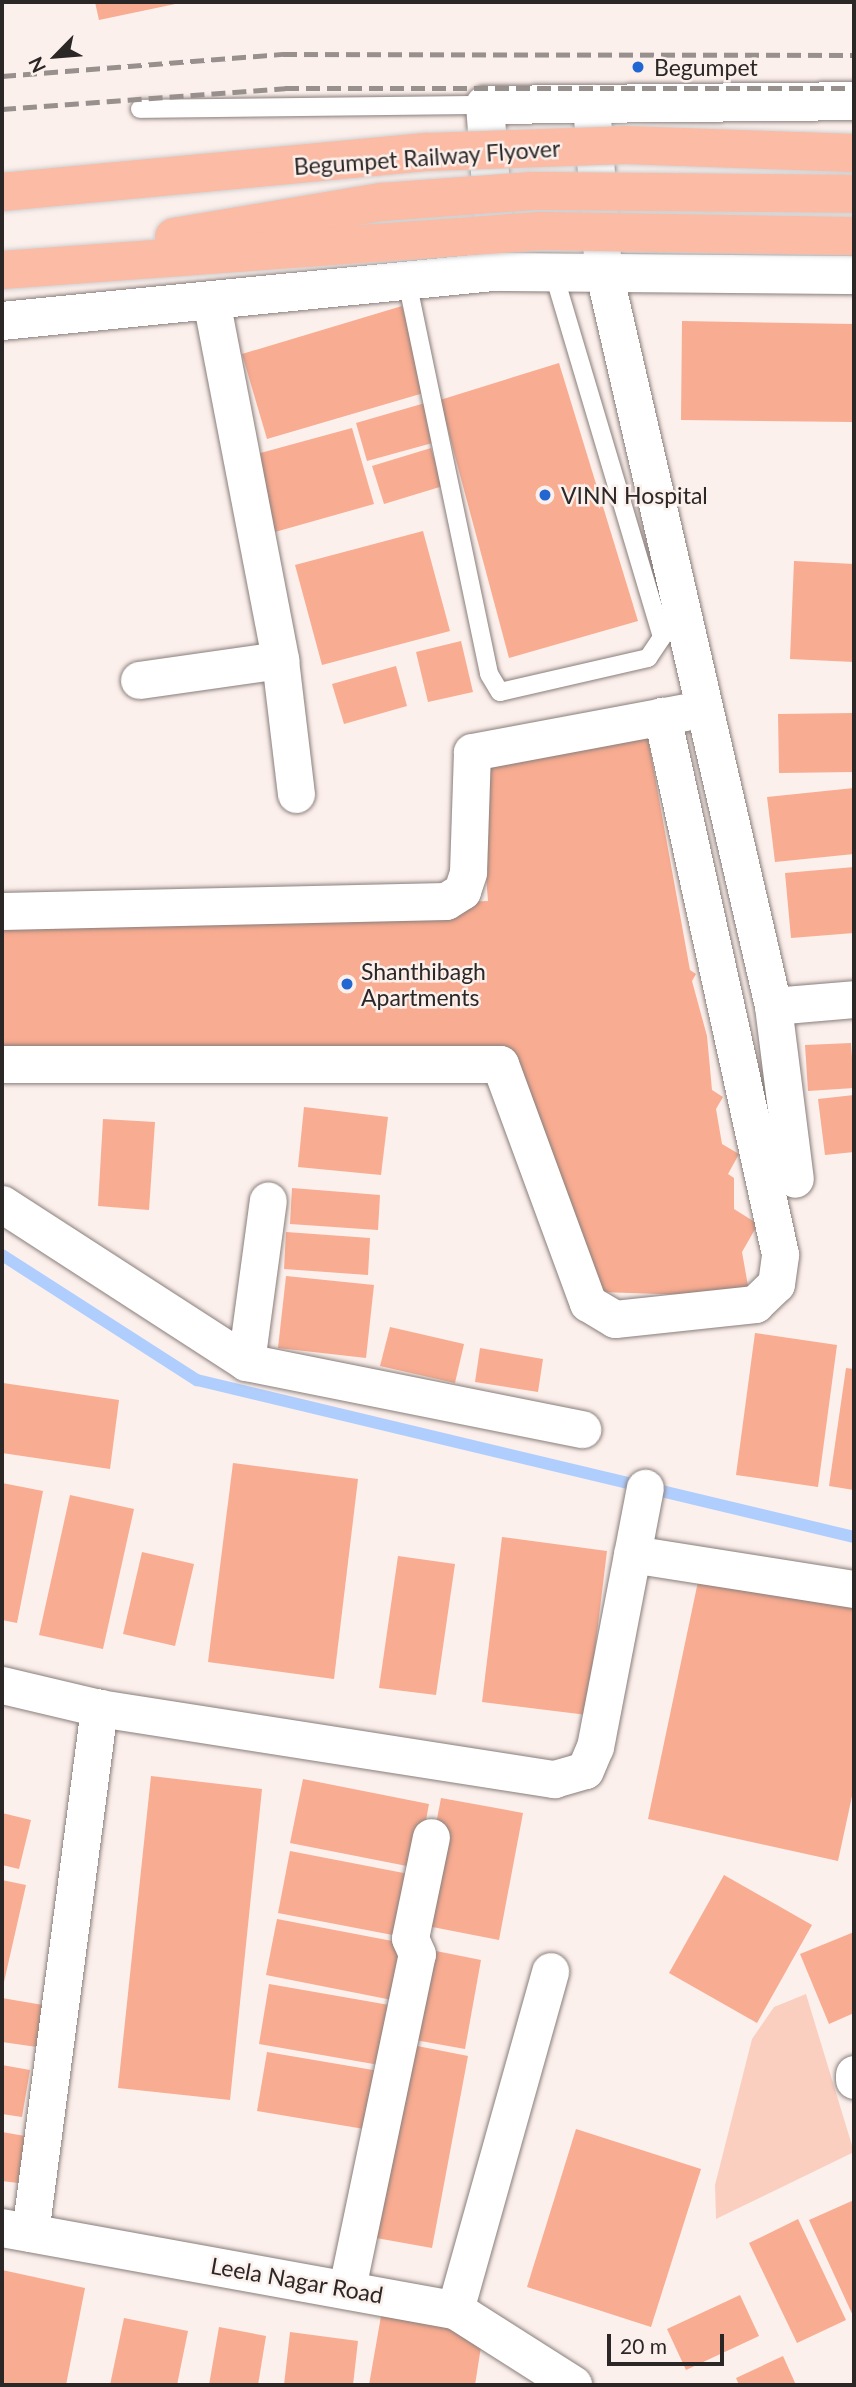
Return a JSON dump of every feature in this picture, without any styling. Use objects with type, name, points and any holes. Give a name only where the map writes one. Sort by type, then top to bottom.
[{"type":"main road","name":"Begumpet Railway Flyover","points":[[2,192],[428,152],[625,145],[854,153]]},
{"type":"main road","points":[[13,269],[382,202],[532,191],[854,194]]},
{"type":"main road","points":[[13,269],[541,230],[854,236]]},
{"type":"street","points":[[497,272],[485,105],[854,101]]},
{"type":"street","points":[[591,103],[603,269],[707,708],[773,1006],[795,1179]]},
{"type":"street","points":[[2,321],[497,272],[552,269],[854,275]]},
{"type":"street","points":[[211,300],[280,660],[296,794]]},
{"type":"street","points":[[139,680],[280,660]]},
{"type":"street","points":[[2,911],[446,901],[462,891],[468,872],[472,752],[707,708]]},
{"type":"street","points":[[2,1064],[500,1064],[588,1303],[615,1319],[755,1304],[776,1284],[780,1254],[662,716]]},
{"type":"street","points":[[699,886],[740,859]]},
{"type":"street","points":[[773,1006],[854,999]]},
{"type":"street","points":[[246,1362],[268,1200]]},
{"type":"street","points":[[2,1205],[246,1362],[582,1429]]},
{"type":"street","points":[[2,1685],[99,1708],[554,1779],[585,1770],[595,1747],[645,1488]]},
{"type":"street","points":[[632,1554],[854,1589]]},
{"type":"street","points":[[16,2231],[99,1708]]},
{"type":"street","points":[[347,2288],[417,1954],[410,1938],[431,1837]]},
{"type":"street","points":[[455,2309],[550,1971]]},
{"type":"street","name":"Leela Nagar Road","points":[[16,2231],[455,2309],[572,2385]]},
{"type":"lane","points":[[140,109],[485,105]]},
{"type":"lane","points":[[407,281],[489,674],[500,692],[648,658],[662,637],[552,269]]},
{"type":"shaded area","points":[[806,1994],[854,2152],[716,2219],[715,2185],[752,2039],[774,2007]]},
{"type":"building","points":[[95,2],[180,2],[180,3],[99,20]]},
{"type":"building","points":[[402,306],[427,392],[267,439],[242,354]]},
{"type":"building","points":[[682,321],[854,324],[854,422],[681,420]]},
{"type":"building","points":[[559,363],[638,621],[509,658],[440,400]]},
{"type":"building","points":[[425,403],[436,442],[367,461],[356,423]]},
{"type":"building","points":[[352,428],[374,504],[275,532],[253,455]]},
{"type":"building","points":[[431,448],[443,486],[384,504],[372,466]]},
{"type":"building","points":[[423,531],[450,631],[322,665],[295,565]]},
{"type":"building","points":[[794,561],[854,564],[854,662],[790,659]]},
{"type":"building","points":[[461,641],[473,692],[428,702],[416,652]]},
{"type":"building","points":[[396,666],[407,706],[344,724],[332,684]]},
{"type":"building","points":[[854,713],[854,772],[779,773],[778,714]]},
{"type":"building","name":"Shanthibagh Apartments","points":[[646,727],[690,970],[696,974],[692,981],[707,1036],[712,1090],[723,1097],[716,1109],[722,1144],[739,1154],[728,1174],[734,1178],[734,1209],[758,1224],[742,1252],[750,1297],[600,1292],[509,1049],[2,1060],[2,919],[488,901],[476,750]]},
{"type":"building","points":[[854,788],[854,854],[775,862],[767,797]]},
{"type":"building","points":[[854,867],[854,933],[791,938],[785,873]]},
{"type":"building","points":[[851,1043],[854,1088],[808,1091],[805,1045]]},
{"type":"building","points":[[854,1095],[854,1152],[825,1155],[818,1099]]},
{"type":"building","points":[[304,1107],[388,1117],[381,1175],[298,1167]]},
{"type":"building","points":[[103,1119],[155,1122],[149,1210],[98,1206]]},
{"type":"building","points":[[292,1188],[380,1195],[378,1230],[290,1224]]},
{"type":"building","points":[[286,1232],[370,1238],[368,1275],[284,1269]]},
{"type":"building","points":[[286,1276],[374,1285],[366,1358],[278,1348]]},
{"type":"building","points":[[390,1327],[464,1344],[455,1383],[380,1366]]},
{"type":"building","points":[[755,1333],[837,1345],[818,1487],[736,1475]]},
{"type":"building","points":[[480,1348],[543,1359],[538,1392],[475,1382]]},
{"type":"building","points":[[846,1368],[854,1369],[854,1490],[829,1486]]},
{"type":"building","points":[[3,1383],[119,1400],[110,1469],[2,1453]]},
{"type":"building","points":[[233,1463],[358,1479],[334,1679],[208,1662]]},
{"type":"building","points":[[2,1483],[43,1491],[17,1623],[2,1620]]},
{"type":"building","points":[[70,1495],[134,1509],[103,1649],[39,1635]]},
{"type":"building","points":[[502,1537],[607,1551],[587,1715],[482,1702]]},
{"type":"building","points":[[142,1552],[194,1564],[175,1646],[123,1634]]},
{"type":"building","points":[[398,1556],[455,1564],[436,1695],[379,1688]]},
{"type":"building","points":[[700,1572],[854,1606],[854,1787],[838,1861],[648,1819]]},
{"type":"building","points":[[151,1776],[262,1789],[230,2100],[118,2088]]},
{"type":"building","points":[[303,1779],[429,1804],[417,1868],[290,1843]]},
{"type":"building","points":[[441,1798],[523,1813],[499,1940],[417,1924]]},
{"type":"building","points":[[2,1813],[31,1820],[19,1869],[2,1865]]},
{"type":"building","points":[[290,1851],[414,1875],[403,1937],[278,1913]]},
{"type":"building","points":[[724,1875],[812,1925],[757,2023],[669,1973]]},
{"type":"building","points":[[2,1880],[26,1885],[4,1982],[2,1981]]},
{"type":"building","points":[[277,1919],[408,1944],[397,2001],[266,1975]]},
{"type":"building","points":[[854,1932],[854,2013],[829,2024],[800,1954]]},
{"type":"building","points":[[421,1948],[481,1960],[465,2049],[404,2038]]},
{"type":"building","points":[[269,1984],[395,2006],[385,2066],[259,2044]]},
{"type":"building","points":[[2,1998],[43,2005],[37,2047],[2,2042]]},
{"type":"building","points":[[402,2043],[468,2056],[432,2248],[365,2236]]},
{"type":"building","points":[[267,2052],[379,2071],[370,2130],[257,2111]]},
{"type":"building","points":[[2,2065],[30,2070],[22,2117],[2,2114]]},
{"type":"building","points":[[576,2129],[701,2169],[651,2327],[527,2287]]},
{"type":"building","points":[[2,2132],[25,2136],[18,2183],[2,2181]]},
{"type":"building","points":[[854,2200],[854,2318],[809,2220]]},
{"type":"building","points":[[798,2219],[846,2320],[797,2343],[749,2243]]},
{"type":"building","points":[[2,2270],[85,2288],[66,2385],[2,2385]]},
{"type":"building","points":[[740,2295],[759,2336],[686,2370],[667,2329]]},
{"type":"building","points":[[381,2316],[483,2334],[475,2385],[369,2385]]},
{"type":"building","points":[[124,2318],[188,2331],[177,2385],[110,2385]]},
{"type":"building","points":[[219,2327],[266,2336],[258,2385],[209,2385]]},
{"type":"building","points":[[290,2332],[358,2341],[353,2385],[284,2385]]},
{"type":"building","points":[[783,2356],[796,2385],[739,2385],[736,2378]]},
{"type":"waterway","points":[[2,1255],[197,1380],[854,1537]]},
{"type":"railway","points":[[2,76],[283,54],[854,55]]},
{"type":"railway","points":[[2,109],[285,88],[854,88]]},
{"type":"place","name":"Begumpet","points":[[638,67]]},
{"type":"place","name":"VINN Hospital","points":[[545,495]]},
{"type":"place","name":"Shanthibagh Apartments","points":[[347,984]]}]
